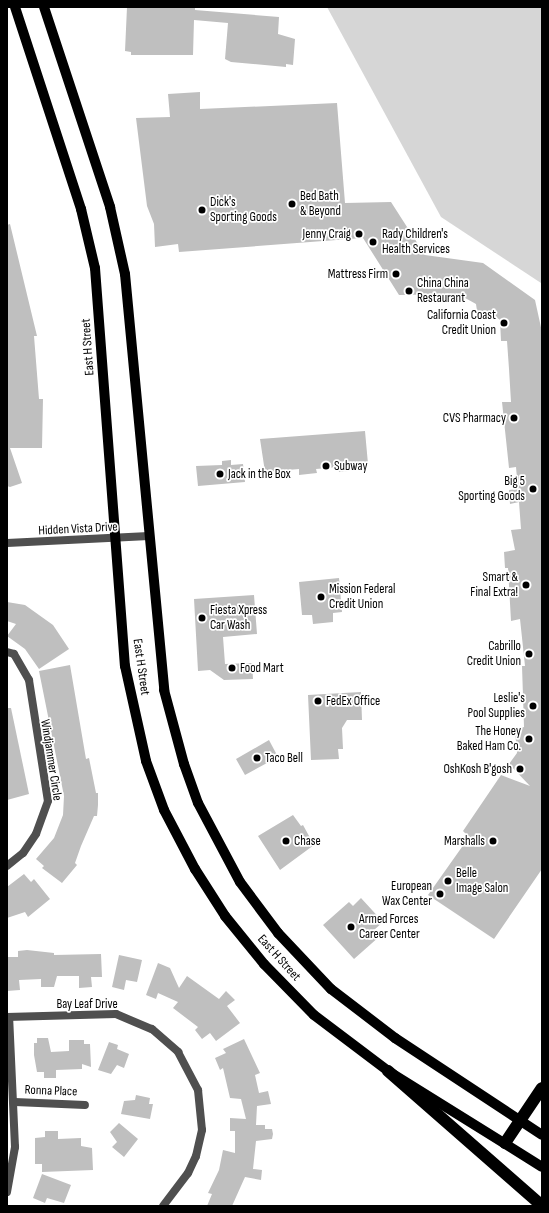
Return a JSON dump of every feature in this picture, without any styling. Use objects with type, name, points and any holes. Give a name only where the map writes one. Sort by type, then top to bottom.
[{"type":"highway","points":[[388,1071],[542,1206]]},
{"type":"highway","points":[[506,1143],[518,1120],[542,1088]]},
{"type":"main road","name":"East H Street","points":[[15,7],[80,209],[95,268],[125,666],[146,762],[170,822],[195,869],[225,916],[264,964],[314,1015],[388,1071],[506,1143],[542,1167]]},
{"type":"main road","name":"East H Street","points":[[44,7],[108,201],[126,274],[164,690],[182,757],[198,803],[240,882],[278,933],[331,989],[395,1038],[542,1135]]},
{"type":"street","name":"Hidden Vista Drive","points":[[7,543],[116,539],[149,536]]},
{"type":"street","name":"Windjammer Circle","points":[[7,652],[14,654],[29,680],[48,801],[36,834],[23,853],[7,866]]},
{"type":"street","name":"Bay Leaf Drive","points":[[8,1017],[116,1014],[152,1029],[178,1052],[198,1090],[202,1130],[190,1168],[163,1206]]},
{"type":"street","points":[[7,1192],[15,1147],[15,1102],[8,1017]]},
{"type":"street","name":"Ronna Place","points":[[15,1102],[86,1105]]},
{"type":"shaded area","points":[[327,7],[542,7],[541,283],[441,217]]},
{"type":"building","points":[[127,7],[195,7],[195,10],[279,17],[278,34],[295,39],[293,65],[286,64],[286,67],[231,62],[225,59],[228,23],[194,20],[193,55],[131,55],[131,52],[125,51]]},
{"type":"building","points":[[200,92],[200,109],[337,103],[345,203],[391,202],[425,255],[483,263],[535,300],[542,332],[542,869],[494,939],[428,895],[469,837],[463,831],[501,775],[530,786],[509,764],[517,753],[515,730],[524,727],[522,666],[525,666],[520,619],[511,621],[508,568],[505,568],[504,552],[515,550],[511,530],[521,529],[519,502],[510,504],[509,490],[518,489],[516,467],[509,468],[502,402],[511,402],[509,369],[507,341],[501,341],[500,320],[491,313],[484,314],[477,311],[476,304],[458,294],[399,295],[363,238],[179,252],[178,244],[155,247],[154,224],[147,206],[136,118],[170,117],[168,94]]},
{"type":"building","points":[[10,224],[37,336],[34,336],[39,399],[43,399],[42,448],[10,448],[22,483],[10,487],[7,486],[7,225]]},
{"type":"building","points":[[365,431],[368,464],[347,466],[348,471],[339,472],[338,467],[316,469],[317,473],[299,475],[299,469],[265,472],[260,439]]},
{"type":"building","name":"Jack in the Box","points":[[231,460],[231,465],[243,464],[245,482],[198,486],[196,466],[222,465],[222,461]]},
{"type":"building","name":"Mission Federal Credit Union","points":[[339,578],[342,612],[333,613],[333,622],[313,624],[312,615],[302,615],[299,582]]},
{"type":"building","points":[[254,595],[257,634],[223,637],[225,664],[252,663],[253,679],[224,680],[210,670],[198,671],[194,599]]},
{"type":"building","points":[[7,602],[25,605],[53,625],[69,649],[39,669],[25,649],[7,636],[16,624],[7,621]]},
{"type":"building","points":[[70,665],[86,759],[89,758],[96,793],[98,793],[98,805],[97,816],[94,816],[81,846],[75,863],[77,865],[62,883],[42,868],[44,866],[36,859],[54,838],[63,815],[64,796],[39,671]]},
{"type":"building","points":[[361,692],[362,720],[347,720],[342,728],[343,749],[338,749],[339,759],[311,760],[308,695]]},
{"type":"building","points":[[7,708],[11,708],[29,794],[7,800]]},
{"type":"building","name":"Taco Bell","points":[[269,740],[278,757],[245,775],[236,759]]},
{"type":"building","name":"Chase","points":[[293,815],[301,826],[303,825],[314,845],[280,870],[258,836]]},
{"type":"building","points":[[24,874],[31,882],[34,879],[50,899],[28,917],[25,912],[7,918],[7,887]]},
{"type":"building","name":"Armed Forces Career Center","points":[[361,898],[383,922],[374,930],[380,936],[354,959],[323,925],[349,902],[353,906]]},
{"type":"building","points":[[27,950],[54,953],[54,955],[101,954],[102,977],[91,977],[92,987],[79,988],[79,976],[57,976],[54,987],[41,987],[41,979],[19,980],[20,990],[7,991],[7,957],[18,957],[18,951]]},
{"type":"building","points":[[119,955],[142,960],[137,982],[126,980],[124,990],[112,987]]},
{"type":"building","points":[[158,963],[170,968],[179,988],[187,976],[219,999],[226,991],[235,1000],[227,1006],[240,1023],[216,1041],[210,1033],[202,1039],[195,1030],[198,1027],[173,1008],[178,1002],[158,993],[156,999],[146,995]]},
{"type":"building","points":[[37,1038],[48,1038],[51,1052],[69,1051],[69,1040],[84,1040],[84,1044],[90,1044],[91,1067],[82,1064],[82,1069],[56,1070],[56,1078],[44,1078],[44,1072],[37,1072],[34,1055],[34,1043],[37,1043]]},
{"type":"building","points":[[244,1039],[260,1073],[255,1075],[259,1093],[268,1091],[271,1104],[257,1106],[256,1125],[265,1125],[265,1129],[272,1129],[272,1139],[256,1141],[253,1169],[262,1170],[261,1180],[245,1177],[232,1206],[207,1206],[212,1194],[208,1193],[219,1170],[223,1150],[235,1153],[235,1131],[230,1131],[230,1118],[246,1119],[241,1099],[230,1098],[223,1068],[220,1070],[215,1058],[226,1053],[223,1049]]},
{"type":"building","points":[[109,1042],[118,1045],[117,1049],[129,1054],[124,1068],[117,1065],[111,1074],[98,1070]]},
{"type":"building","points":[[136,1095],[150,1098],[149,1104],[153,1104],[150,1119],[121,1114],[124,1101],[135,1100]]},
{"type":"building","points":[[119,1123],[138,1139],[124,1157],[112,1147],[117,1142],[110,1132]]},
{"type":"building","points":[[45,1131],[58,1131],[58,1139],[81,1138],[81,1146],[92,1148],[93,1170],[42,1172],[42,1164],[35,1164],[35,1138],[45,1137]]},
{"type":"building","points":[[42,1174],[71,1185],[64,1203],[47,1198],[45,1203],[33,1198]]},
{"type":"place","name":"Bed Bath & Beyond","points":[[292,204]]},
{"type":"place","name":"Dick's Sporting Goods","points":[[202,210]]},
{"type":"place","name":"Jenny Craig","points":[[359,234]]},
{"type":"place","name":"Rady Children's Health Services","points":[[373,242]]},
{"type":"place","name":"Mattress Firm","points":[[396,274]]},
{"type":"place","name":"China China Restaurant","points":[[409,291]]},
{"type":"place","name":"California Coast Credit Union","points":[[504,323]]},
{"type":"place","name":"CVS Pharmacy","points":[[514,418]]},
{"type":"place","name":"Subway","points":[[326,466]]},
{"type":"place","name":"Jack in the Box","points":[[220,474]]},
{"type":"place","name":"Big 5 Sporting Goods","points":[[533,489]]},
{"type":"place","name":"Smart & Final Extra!","points":[[526,585]]},
{"type":"place","name":"Mission Federal Credit Union","points":[[321,597]]},
{"type":"place","name":"Fiesta Xpress Car Wash","points":[[202,618]]},
{"type":"place","name":"Cabrillo Credit Union","points":[[529,654]]},
{"type":"place","name":"Food Mart","points":[[232,668]]},
{"type":"place","name":"FedEx Office","points":[[318,701]]},
{"type":"place","name":"Leslie's Pool Supplies","points":[[533,706]]},
{"type":"place","name":"The Honey Baked Ham Co.","points":[[529,739]]},
{"type":"place","name":"Taco Bell","points":[[257,758]]},
{"type":"place","name":"OshKosh B'gosh","points":[[520,769]]},
{"type":"place","name":"Chase","points":[[286,841]]},
{"type":"place","name":"Marshalls","points":[[493,841]]},
{"type":"place","name":"Belle Image Salon","points":[[448,881]]},
{"type":"place","name":"European Wax Center","points":[[440,894]]},
{"type":"place","name":"Armed Forces Career Center","points":[[351,927]]}]
